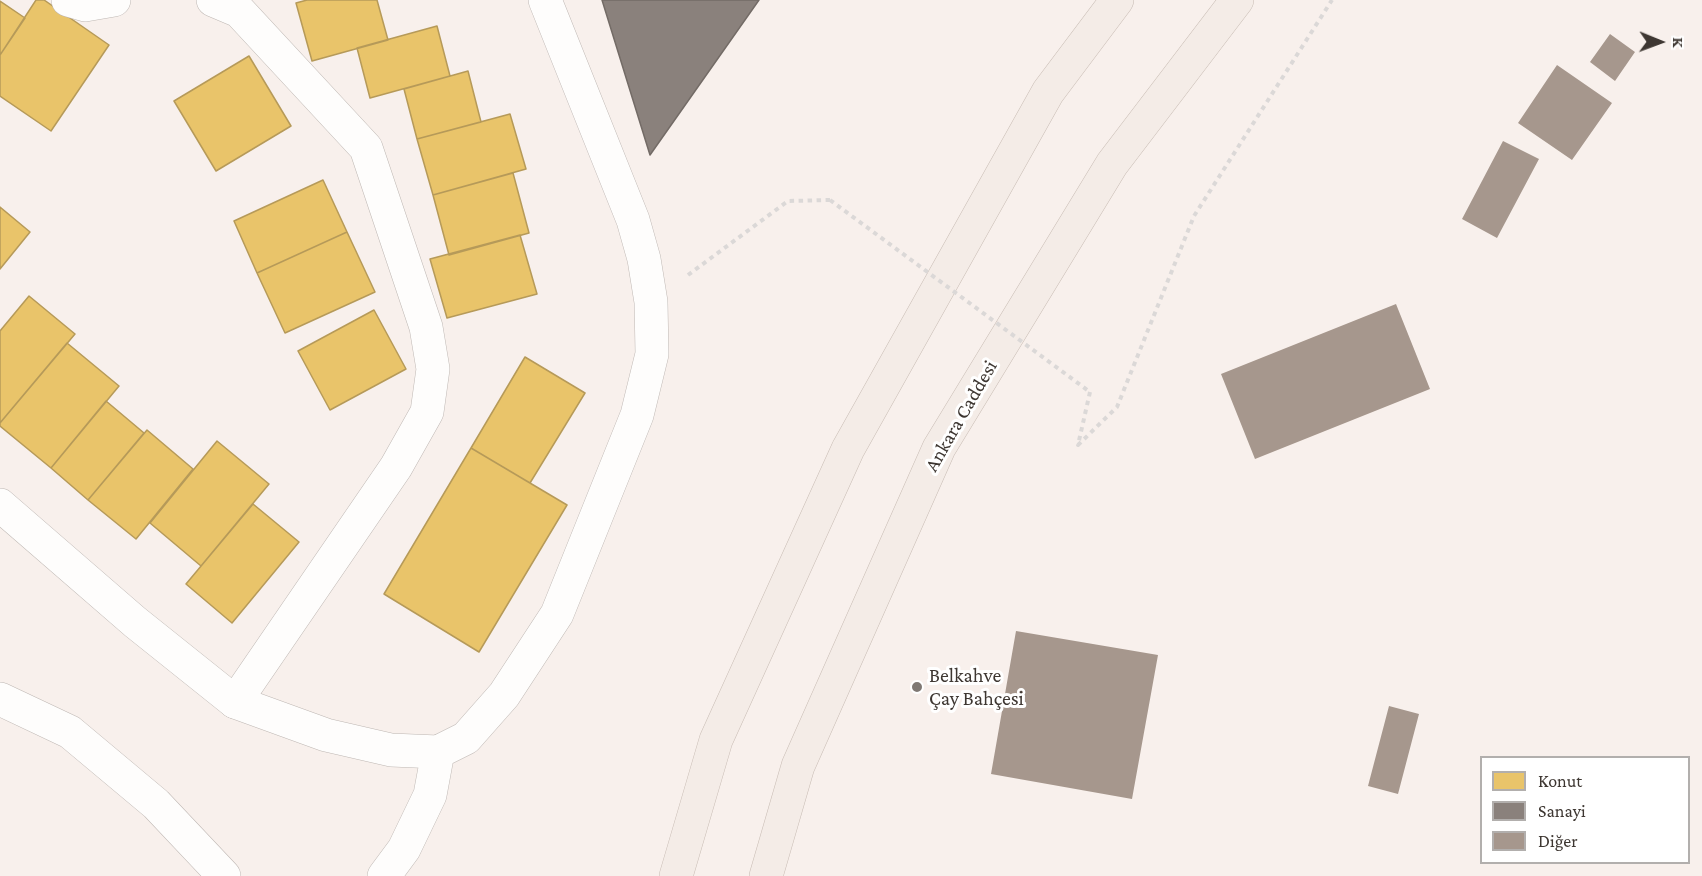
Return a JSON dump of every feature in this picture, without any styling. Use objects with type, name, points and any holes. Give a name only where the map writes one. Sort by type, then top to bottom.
[{"type":"highway","points":[[676,876],[716,740],[848,448],[1048,92],[1117,0]]},
{"type":"highway","name":"Ankara Caddesi","points":[[766,876],[798,766],[939,448],[1112,164],[1237,0]]},
{"type":"street","points":[[213,0],[239,11],[366,148],[426,327],[433,369],[427,412],[396,467],[235,702]]},
{"type":"street","points":[[0,505],[135,622],[235,702],[326,735],[391,750],[438,752],[466,738],[504,695],[557,614],[637,415],[652,354],[651,302],[644,259],[633,220],[545,0]]},
{"type":"street","points":[[0,699],[70,732],[156,804],[224,876]]},
{"type":"street","points":[[384,876],[404,849],[430,795],[438,752]]},
{"type":"path","points":[[651,302],[788,201],[830,200],[1090,393],[1078,445],[1117,407],[1194,216],[1332,0]]},
{"type":"building: Konut","points":[[36,0],[44,0],[109,45],[51,131],[0,96],[0,55]]},
{"type":"building: Konut","points":[[307,0],[377,0],[388,40],[312,61],[296,3]]},
{"type":"building: Konut","points":[[0,1],[25,18],[0,55]]},
{"type":"building: Konut","points":[[437,26],[450,76],[370,98],[357,48]]},
{"type":"building: Konut","points":[[249,56],[291,126],[216,171],[174,101]]},
{"type":"building: Konut","points":[[468,71],[481,122],[417,139],[404,89]]},
{"type":"building: Konut","points":[[510,114],[526,169],[433,195],[417,139]]},
{"type":"building: Konut","points":[[513,173],[529,233],[449,255],[433,195]]},
{"type":"building: Konut","points":[[323,180],[347,232],[257,273],[234,221]]},
{"type":"building: Konut","points":[[0,207],[30,232],[0,269]]},
{"type":"building: Konut","points":[[347,232],[375,292],[285,333],[257,273]]},
{"type":"building: Konut","points":[[520,235],[537,294],[447,318],[430,259]]},
{"type":"building: Konut","points":[[29,296],[75,334],[0,423],[0,331]]},
{"type":"building: Konut","points":[[374,310],[406,369],[330,410],[298,351]]},
{"type":"building: Konut","points":[[67,343],[119,386],[51,468],[0,426],[0,423]]},
{"type":"building: Konut","points":[[525,357],[585,393],[530,483],[471,448]]},
{"type":"building: Konut","points":[[106,401],[144,433],[88,500],[51,468]]},
{"type":"building: Konut","points":[[147,430],[193,469],[136,539],[88,500]]},
{"type":"building: Konut","points":[[217,441],[269,484],[201,566],[150,523]]},
{"type":"building: Konut","points":[[471,448],[567,505],[479,652],[384,594]]},
{"type":"building: Konut","points":[[253,504],[299,542],[232,623],[186,584]]},
{"type":"building: Sanayi","points":[[602,0],[759,0],[650,155]]},
{"type":"building: Diğer","points":[[1610,34],[1635,52],[1615,81],[1590,62]]},
{"type":"building: Diğer","points":[[1557,65],[1612,103],[1572,160],[1518,123]]},
{"type":"building: Diğer","points":[[1503,141],[1539,159],[1497,238],[1462,219]]},
{"type":"building: Diğer","points":[[1396,304],[1430,389],[1255,459],[1221,374]]},
{"type":"building: Diğer","points":[[1016,631],[1158,655],[1132,799],[991,774]]},
{"type":"building: Diğer","points":[[1389,706],[1419,714],[1398,794],[1368,786]]},
{"type":"place","name":"Belkahve Çay Bahçesi","points":[[917,687]]}]
